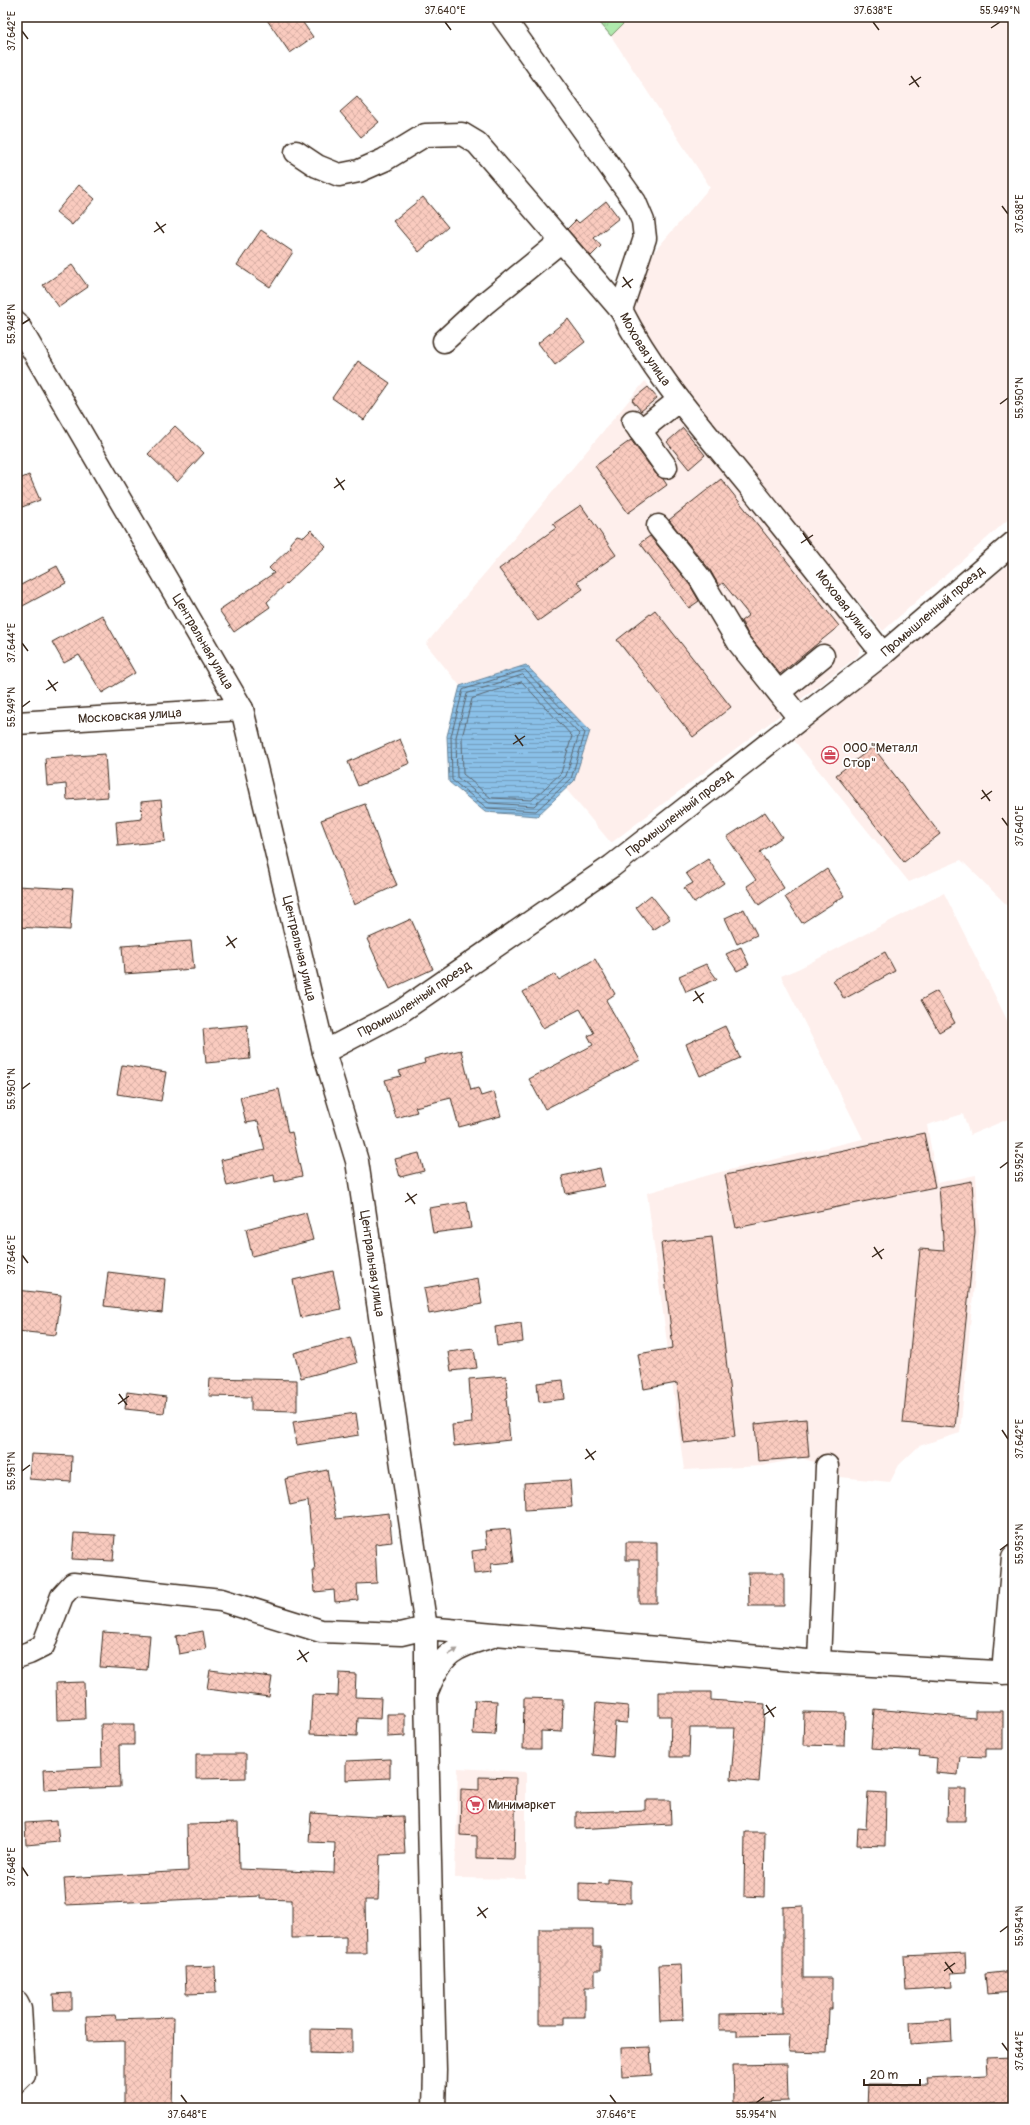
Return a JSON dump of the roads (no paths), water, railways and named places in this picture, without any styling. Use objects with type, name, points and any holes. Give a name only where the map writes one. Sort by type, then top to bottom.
[{"type":"street","name":"Моховая улица","points":[[503,17],[620,178],[641,213],[646,231],[645,238],[621,310],[650,362],[883,654]]},
{"type":"street","points":[[296,152],[316,166],[339,175],[359,172],[384,160],[425,135],[462,134],[478,143],[560,242],[621,310]]},
{"type":"street","points":[[444,341],[484,304],[560,242]]},
{"type":"street","name":"Центральная улица","points":[[17,323],[242,709],[324,1052],[357,1161],[426,1628],[426,1695],[435,2070],[434,2108]]},
{"type":"street","points":[[666,467],[637,426],[679,400]]},
{"type":"street","points":[[658,526],[700,578],[739,643],[800,719]]},
{"type":"street","name":"Промышленный проезд","points":[[324,1052],[400,1012],[612,866],[883,654],[1013,543]]},
{"type":"street","points":[[778,692],[823,656]]},
{"type":"street","name":"Московская улица","points":[[17,723],[242,709]]},
{"type":"street","points":[[819,1662],[827,1466]]},
{"type":"street","points":[[17,1657],[30,1653],[43,1646],[62,1596],[74,1584],[221,1600],[322,1631],[401,1634],[426,1628],[819,1662],[1008,1673],[1013,1557]]},
{"type":"street","points":[[426,1695],[437,1666],[447,1655],[466,1644],[499,1635]]},
{"type":"street","points":[[17,2002],[20,2008],[24,2074],[17,2081]]},
{"type":"water","points":[[526,665],[590,731],[574,781],[537,816],[485,812],[449,782],[447,736],[460,686]]},
{"type":"place","name":"ООО \"Металл Стор\"","points":[[830,755]]},
{"type":"place","name":"Минимаркет","points":[[475,1805]]}]
